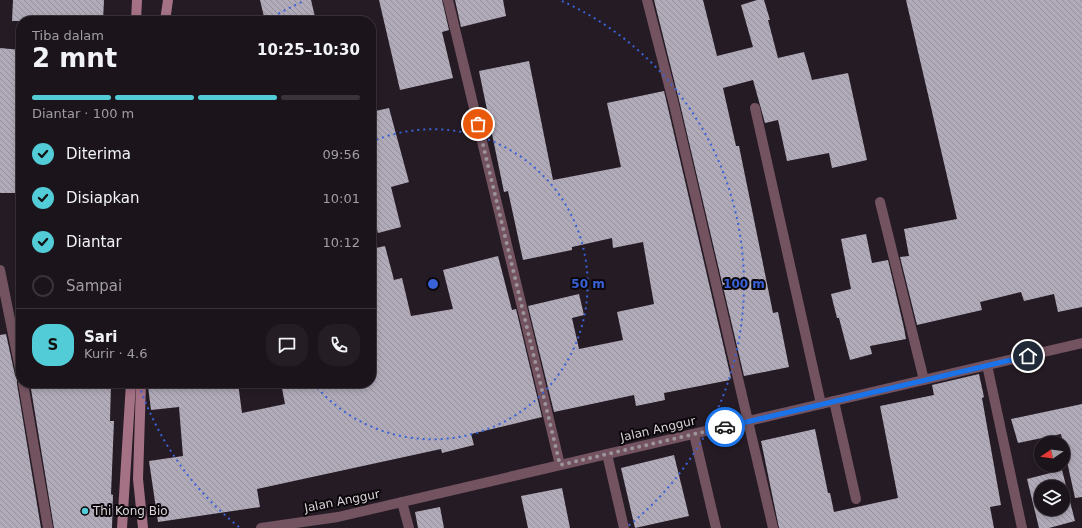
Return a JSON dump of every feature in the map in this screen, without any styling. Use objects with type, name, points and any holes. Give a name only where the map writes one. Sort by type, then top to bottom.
[{"type":"main road","points":[[136,16],[138,0]]},
{"type":"main road","points":[[166,16],[168,0]]},
{"type":"main road","points":[[122,528],[131,388]]},
{"type":"main road","points":[[141,388],[138,479],[143,528]]},
{"type":"street","points":[[448,0],[560,465]]},
{"type":"street","points":[[647,0],[674,105],[773,528]]},
{"type":"street","points":[[755,108],[820,404]]},
{"type":"street","points":[[880,202],[924,380]]},
{"type":"street","points":[[0,270],[16,344]]},
{"type":"street","name":"Jalan Anggur","points":[[261,528],[338,517],[1082,343]]},
{"type":"street","points":[[987,365],[1022,528]]},
{"type":"street","points":[[24,388],[48,528]]},
{"type":"street","points":[[834,401],[856,499]]},
{"type":"street","points":[[694,434],[716,528]]},
{"type":"street","points":[[607,454],[624,528]]},
{"type":"street","points":[[402,502],[409,528]]},
{"type":"building","points":[[13,0],[104,0],[103,16],[16,16],[16,21],[12,21]]},
{"type":"building","points":[[260,0],[311,0],[315,16],[264,16]]},
{"type":"building","points":[[379,0],[442,0],[449,30],[442,32],[453,78],[400,90]]},
{"type":"building","points":[[455,0],[503,0],[506,16],[461,27]]},
{"type":"building","points":[[654,0],[703,0],[717,56],[753,47],[741,5],[757,0],[764,0],[778,58],[804,52],[812,80],[848,73],[867,160],[832,168],[829,153],[787,161],[778,120],[765,123],[753,80],[723,88],[736,146],[739,146],[773,313],[778,312],[789,367],[744,376]]},
{"type":"building","points":[[906,0],[1082,0],[1082,307],[1058,312],[1054,294],[1024,301],[1021,292],[980,302],[982,310],[917,325],[900,257],[909,256],[904,229],[957,219]]},
{"type":"building","points":[[0,48],[16,50],[16,193],[0,193]]},
{"type":"building","points":[[529,61],[553,180],[621,167],[607,103],[664,91],[731,378],[729,379],[730,380],[664,393],[665,400],[636,406],[634,395],[554,412],[528,306],[579,294],[584,315],[572,318],[579,349],[623,340],[617,312],[654,304],[643,242],[613,248],[612,238],[572,247],[572,250],[523,260],[508,191],[504,192],[479,71]]},
{"type":"building","points":[[389,108],[409,182],[391,187],[401,227],[378,233],[376,225],[376,111]]},
{"type":"building","points":[[866,234],[872,263],[888,260],[906,339],[870,346],[872,354],[850,360],[831,294],[851,289],[841,239]]},
{"type":"building","points":[[385,246],[394,280],[402,278],[411,316],[453,309],[443,270],[498,256],[512,310],[516,309],[542,417],[471,434],[474,445],[442,453],[441,449],[257,489],[260,507],[158,522],[149,461],[183,456],[179,407],[151,410],[148,388],[239,388],[242,413],[285,404],[282,388],[376,388],[376,248]]},
{"type":"building","points":[[6,334],[16,378],[16,388],[18,388],[41,528],[0,528],[0,335]]},
{"type":"building","points":[[979,374],[1001,505],[990,507],[994,528],[779,528],[761,441],[815,429],[828,493],[830,493],[834,512],[898,498],[880,406],[934,395],[932,385]]},
{"type":"building","points":[[31,388],[111,388],[110,421],[114,421],[111,494],[113,495],[112,528],[54,528]]},
{"type":"building","points":[[1082,404],[1082,497],[1075,498],[1069,472],[1070,436],[1061,436],[1061,434],[1051,436],[1034,436],[1034,440],[1018,443],[1011,419]]},
{"type":"building","points":[[674,455],[689,516],[635,528],[621,468]]},
{"type":"building","points":[[1054,472],[1063,472],[1065,480],[1034,480],[1034,508],[1027,479]]},
{"type":"building","points":[[562,488],[570,528],[528,528],[521,496]]},
{"type":"building","points":[[1070,501],[1075,521],[1049,528],[1039,528],[1036,516],[1070,516]]},
{"type":"building","points":[[440,507],[444,528],[418,528],[415,512]]},
{"type":"way so far","points":[[478,124],[560,465],[725,427]]},
{"type":"place","name":"Thi Kong Bio","points":[[85,511]]},
{"type":"route","points":[[725,427],[1028,356]]}]
